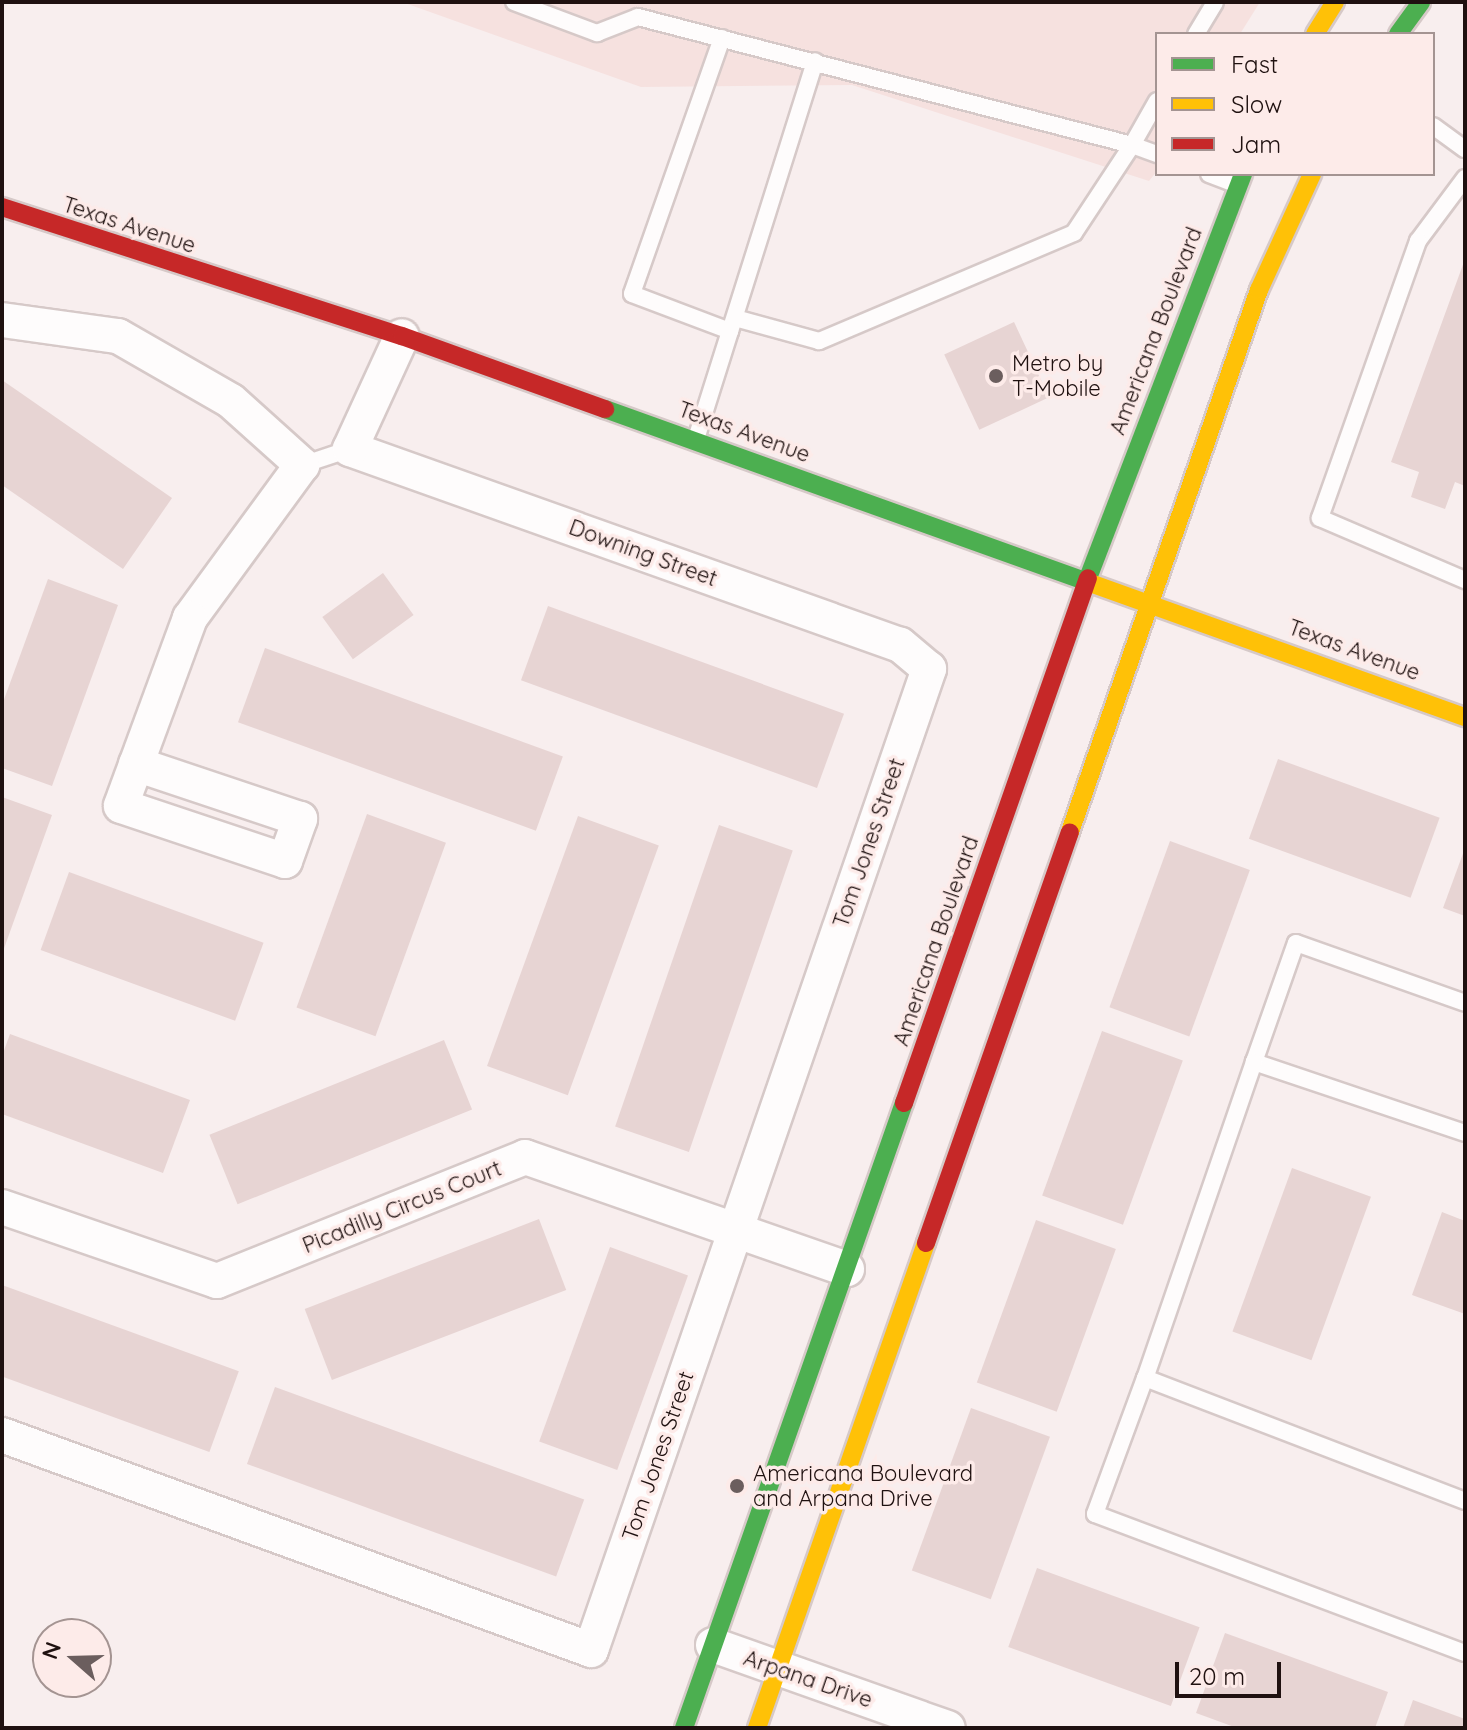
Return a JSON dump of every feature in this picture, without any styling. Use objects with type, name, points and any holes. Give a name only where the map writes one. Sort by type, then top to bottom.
[{"type":"main road","points":[[1316,32],[1335,2]]},
{"type":"main road","points":[[1399,32],[1421,2]]},
{"type":"main road","points":[[757,1728],[1153,601],[1259,290],[1311,176]]},
{"type":"main road","name":"Americana Boulevard","points":[[684,1728],[1088,579],[1240,179]]},
{"type":"main road","name":"Texas Avenue","points":[[2,207],[402,336],[1153,601],[1465,717]]},
{"type":"street","points":[[2,320],[118,336],[231,401],[302,465],[190,618],[136,764],[121,806],[285,861],[300,819],[136,764]]},
{"type":"street","points":[[350,449],[402,336]]},
{"type":"street","name":"Downing Street","points":[[350,449],[900,645],[929,669]]},
{"type":"street","name":"Tom Jones Street","points":[[2,1435],[591,1650],[929,669]]},
{"type":"street","name":"Picadilly Circus Court","points":[[2,1207],[217,1281],[525,1157],[847,1269]]},
{"type":"street","name":"Arpana Drive","points":[[713,1645],[948,1728]]},
{"type":"lane","points":[[514,2],[597,33],[640,9],[722,38],[1155,153]]},
{"type":"lane","points":[[1197,32],[1215,2]]},
{"type":"lane","points":[[722,38],[632,294],[732,325],[819,341],[1074,233],[1155,105]]},
{"type":"lane","points":[[696,440],[815,61]]},
{"type":"lane","points":[[1435,127],[1465,149]]},
{"type":"lane","points":[[1465,178],[1418,241],[1320,518],[1465,580]]},
{"type":"lane","points":[[302,465],[350,449]]},
{"type":"lane","points":[[1465,1003],[1296,943],[1095,1514],[1465,1653]]},
{"type":"lane","points":[[1254,1062],[1465,1133]]},
{"type":"lane","points":[[1145,1378],[1465,1501]]},
{"type":"shaded area","points":[[402,2],[1260,2],[1241,32],[1155,32],[1155,174],[1149,181],[852,85],[641,87]]},
{"type":"building","points":[[1465,259],[1465,486],[1455,482],[1445,509],[1411,497],[1419,472],[1391,462]]},
{"type":"building","name":"Metro by T-Mobile","points":[[1014,322],[1049,397],[979,430],[944,355]]},
{"type":"building","points":[[2,380],[172,498],[123,569],[2,485]]},
{"type":"building","points":[[383,573],[414,615],[353,659],[322,617]]},
{"type":"building","points":[[48,579],[118,605],[52,786],[2,768],[2,705]]},
{"type":"building","points":[[548,606],[844,714],[817,788],[521,680]]},
{"type":"building","points":[[265,648],[563,756],[536,831],[238,722]]},
{"type":"building","points":[[1278,759],[1440,818],[1411,898],[1249,839]]},
{"type":"building","points":[[2,797],[52,815],[2,954]]},
{"type":"building","points":[[367,814],[446,843],[375,1036],[297,1008]]},
{"type":"building","points":[[578,816],[659,845],[568,1095],[487,1066]]},
{"type":"building","points":[[719,825],[793,850],[689,1152],[615,1127]]},
{"type":"building","points":[[1170,841],[1250,870],[1189,1036],[1109,1007]]},
{"type":"building","points":[[1465,848],[1465,916],[1443,908]]},
{"type":"building","points":[[69,872],[264,943],[235,1021],[41,950]]},
{"type":"building","points":[[1102,1031],[1183,1060],[1123,1225],[1042,1195]]},
{"type":"building","points":[[10,1034],[190,1100],[163,1173],[2,1114],[2,1056]]},
{"type":"building","points":[[444,1040],[472,1110],[238,1204],[209,1135]]},
{"type":"building","points":[[1292,1168],[1371,1197],[1311,1360],[1232,1332]]},
{"type":"building","points":[[1442,1212],[1465,1221],[1465,1314],[1412,1295]]},
{"type":"building","points":[[539,1219],[566,1290],[332,1380],[305,1309]]},
{"type":"building","points":[[1036,1220],[1116,1249],[1057,1412],[977,1383]]},
{"type":"building","points":[[610,1247],[688,1275],[617,1470],[539,1442]]},
{"type":"building","points":[[2,1285],[239,1371],[209,1452],[2,1377]]},
{"type":"building","points":[[275,1387],[584,1500],[556,1577],[247,1464]]},
{"type":"building","points":[[971,1408],[1050,1437],[991,1599],[912,1571]]},
{"type":"building","points":[[1037,1568],[1200,1627],[1171,1706],[1008,1647]]},
{"type":"building","points":[[1225,1633],[1388,1692],[1375,1728],[1237,1728],[1196,1713]]},
{"type":"building","points":[[1413,1700],[1465,1719],[1465,1728],[1403,1728]]},
{"type":"traffic: fast","points":[[1399,32],[1421,2]]},
{"type":"traffic: fast","points":[[1088,578],[1242,176]]},
{"type":"traffic: fast","points":[[605,409],[1093,584]]},
{"type":"traffic: fast","points":[[684,1728],[904,1103]]},
{"type":"traffic: slow","points":[[1316,32],[1335,2]]},
{"type":"traffic: slow","points":[[1070,832],[1259,290],[1311,176]]},
{"type":"traffic: slow","points":[[1093,584],[1465,717]]},
{"type":"traffic: slow","points":[[757,1728],[926,1243]]},
{"type":"traffic: jam","points":[[2,207],[402,336],[605,409]]},
{"type":"traffic: jam","points":[[904,1103],[1088,578]]},
{"type":"traffic: jam","points":[[926,1243],[1070,832]]},
{"type":"place","name":"Metro by T-Mobile","points":[[996,376]]},
{"type":"place","name":"Americana Boulevard and Arpana Drive","points":[[737,1486]]}]
